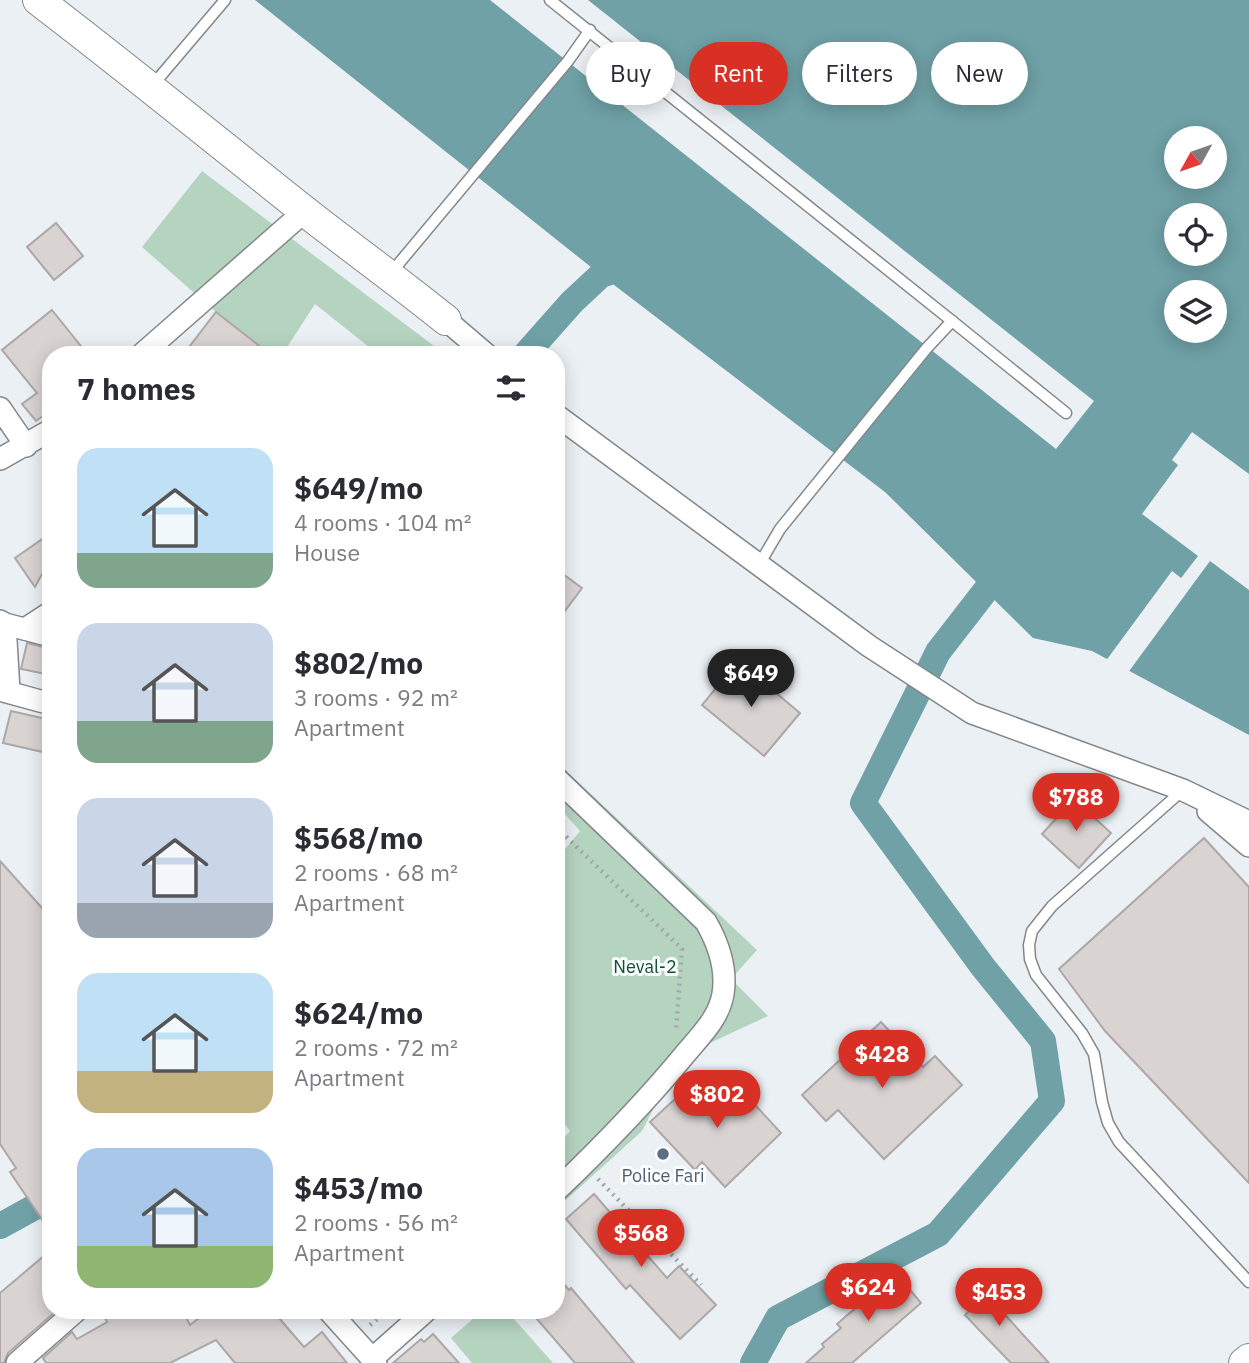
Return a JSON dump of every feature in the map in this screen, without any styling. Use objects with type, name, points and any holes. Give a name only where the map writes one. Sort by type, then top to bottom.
[{"type":"main road","points":[[38,0],[446,320]]},
{"type":"main road","points":[[1244,1363],[1249,1359]]},
{"type":"street","points":[[151,346],[305,211]]},
{"type":"street","points":[[446,320],[476,346]]},
{"type":"street","points":[[0,408],[26,446]]},
{"type":"street","points":[[565,423],[760,563],[869,646],[972,713],[1183,790],[1249,822]]},
{"type":"street","points":[[0,459],[42,436]]},
{"type":"street","points":[[10,624],[42,615]]},
{"type":"street","points":[[10,624],[42,633]]},
{"type":"street","points":[[10,624],[5,690],[42,701]]},
{"type":"street","points":[[565,787],[706,922],[717,941],[723,996],[713,1020],[646,1102],[565,1182]]},
{"type":"street","points":[[1183,790],[1249,846]]},
{"type":"street","points":[[17,1363],[67,1319]]},
{"type":"street","points":[[336,1319],[374,1361],[418,1319]]},
{"type":"lane","points":[[550,0],[1066,413]]},
{"type":"lane","points":[[152,87],[224,1]]},
{"type":"lane","points":[[390,274],[568,61],[590,30]]},
{"type":"lane","points":[[760,563],[780,529],[822,476],[926,349],[953,321]]},
{"type":"lane","points":[[1183,790],[1052,906],[1032,931],[1030,959],[1036,975],[1082,1032],[1094,1054],[1102,1102],[1108,1123],[1119,1142],[1249,1282]]},
{"type":"path","points":[[565,836],[682,949],[675,1040]]},
{"type":"path","points":[[592,1173],[701,1285]]},
{"type":"green space","points":[[202,171],[434,346],[368,346],[315,304],[288,346],[259,346],[142,247]]},
{"type":"green space","name":"Neval-2","points":[[565,769],[757,950],[731,979],[768,1016],[693,1051],[657,1102],[642,1131],[565,1201],[565,1137],[570,1131],[565,1124],[565,849],[580,831],[565,814]]},
{"type":"green space","points":[[473,1319],[514,1319],[553,1363],[472,1363],[451,1338]]},
{"type":"water","points":[[255,0],[1249,0],[1249,735],[1092,651],[1033,638],[885,492],[601,275]]},
{"type":"pier","points":[[490,0],[588,0],[641,42],[586,42],[586,76]]},
{"type":"pier","points":[[675,69],[689,80],[689,105],[720,105],[1094,401],[1056,449],[622,105],[675,105]]},
{"type":"pier","points":[[1192,432],[1249,474],[1249,590],[1210,561],[1127,674],[1105,662],[1172,571],[1181,578],[1198,556],[1142,514],[1178,465],[1172,460]]},
{"type":"building","points":[[56,223],[83,256],[54,280],[27,247]]},
{"type":"building","points":[[52,310],[81,346],[42,346],[42,417],[36,421],[22,404],[37,393],[2,350]]},
{"type":"building","points":[[216,312],[259,346],[190,346]]},
{"type":"building","points":[[42,539],[42,574],[35,587],[15,558]]},
{"type":"building","points":[[565,576],[582,588],[565,611]]},
{"type":"building","points":[[27,643],[42,647],[42,673],[21,669]]},
{"type":"building","points":[[738,661],[800,713],[764,756],[702,705]]},
{"type":"building","points":[[11,711],[42,718],[42,752],[3,743]]},
{"type":"building","points":[[1074,799],[1111,833],[1079,868],[1042,834]]},
{"type":"building","points":[[1204,838],[1249,887],[1249,1183],[1105,1031],[1059,969]]},
{"type":"building","points":[[0,861],[42,908],[42,1220],[10,1172],[16,1168],[0,1144]]},
{"type":"building","points":[[881,1022],[923,1067],[935,1056],[962,1085],[884,1159],[838,1110],[826,1121],[802,1095]]},
{"type":"building","points":[[734,1082],[781,1133],[725,1187],[702,1162],[695,1170],[650,1122],[688,1087],[699,1099],[715,1084],[724,1092]]},
{"type":"building","points":[[594,1194],[667,1278],[679,1266],[716,1305],[680,1339],[630,1285],[626,1289],[566,1219]]},
{"type":"building","points":[[42,1258],[42,1319],[47,1319],[8,1353],[4,1363],[0,1363],[0,1293]]},
{"type":"building","points":[[896,1273],[921,1303],[852,1363],[806,1363],[824,1347],[822,1344],[841,1328],[837,1324]]},
{"type":"building","points":[[972,1283],[983,1295],[985,1293],[1049,1363],[1011,1363],[982,1333],[965,1315],[970,1310],[958,1297]]},
{"type":"building","points":[[565,1285],[569,1290],[571,1288],[634,1363],[575,1363],[537,1319],[565,1319]]},
{"type":"building","points":[[106,1319],[187,1319],[190,1325],[198,1319],[280,1319],[304,1347],[322,1332],[347,1363],[235,1363],[216,1340],[170,1363],[46,1363],[43,1358],[72,1332],[77,1339],[107,1322]]},
{"type":"building","points":[[433,1334],[459,1363],[393,1363],[421,1339],[424,1342]]},
{"type":"waterway","points":[[533,346],[572,302],[601,275],[634,264]]},
{"type":"waterway","points":[[753,1363],[778,1318],[938,1234],[1052,1101],[1043,1041],[983,967],[863,803],[938,652],[986,590],[1011,566]]},
{"type":"waterway","points":[[0,1226],[42,1203]]},
{"type":"place","name":"Police Fari","points":[[663,1154]]}]
